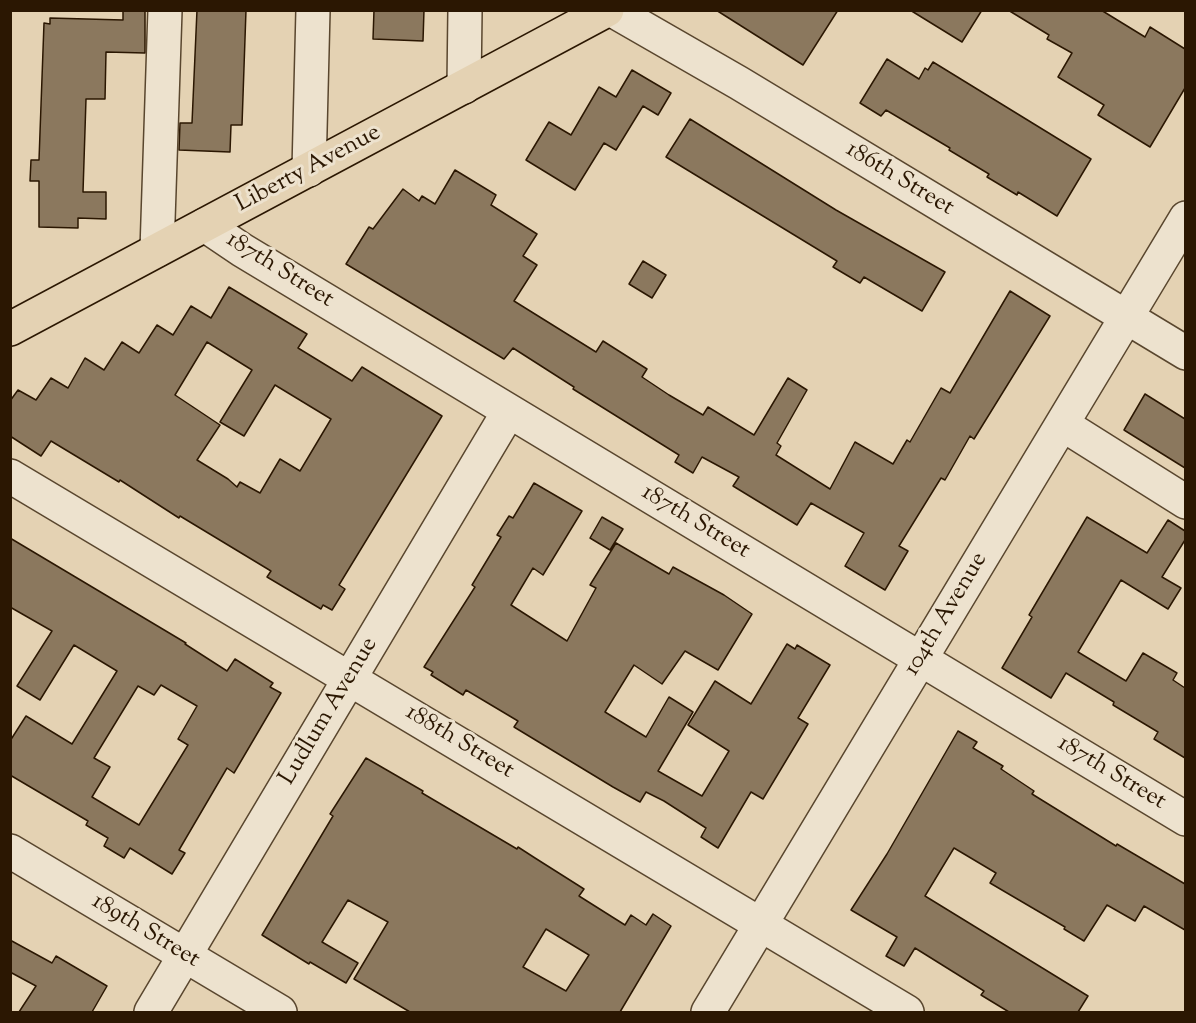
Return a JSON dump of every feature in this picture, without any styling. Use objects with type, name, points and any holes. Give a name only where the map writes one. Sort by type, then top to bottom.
[{"type":"main road","name":"Liberty Avenue","points":[[10,329],[607,10]]},
{"type":"street","points":[[157,250],[165,10]]},
{"type":"street","points":[[309,170],[313,10]]},
{"type":"street","points":[[464,87],[465,10]]},
{"type":"street","name":"186th Street","points":[[612,10],[739,83],[1185,353]]},
{"type":"street","name":"104th Avenue","points":[[708,1012],[1185,218]]},
{"type":"street","name":"187th Street","points":[[205,225],[242,250],[1185,819]]},
{"type":"street","name":"Ludlum Avenue","points":[[151,1012],[509,411]]},
{"type":"street","points":[[1062,424],[1185,502]]},
{"type":"street","name":"188th Street","points":[[10,476],[907,1012]]},
{"type":"street","name":"189th Street","points":[[10,851],[280,1012]]},
{"type":"building","points":[[123,10],[145,10],[145,53],[106,52],[105,99],[86,99],[83,192],[106,192],[106,219],[78,218],[78,228],[39,227],[39,181],[30,181],[31,160],[39,160],[44,23],[50,24],[50,18],[123,20]]},
{"type":"building","points":[[197,10],[246,10],[242,125],[231,125],[230,152],[179,150],[180,123],[192,123]]},
{"type":"building","points":[[374,10],[424,10],[423,41],[373,39]]},
{"type":"building","points":[[716,10],[838,10],[803,65]]},
{"type":"building","points":[[910,10],[982,10],[962,42]]},
{"type":"building","points":[[1008,10],[1101,10],[1145,37],[1150,27],[1185,49],[1185,88],[1150,147],[1098,115],[1104,105],[1058,77],[1072,53],[1047,39],[1049,35]]},
{"type":"building","points":[[887,59],[919,79],[925,68],[928,70],[933,62],[1091,159],[1057,216],[1018,192],[1017,195],[987,177],[989,174],[949,150],[950,148],[886,110],[881,116],[860,103]]},
{"type":"building","points":[[632,70],[671,93],[658,115],[643,106],[616,150],[604,143],[575,190],[526,160],[549,122],[571,135],[599,87],[616,97]]},
{"type":"building","points":[[690,119],[836,210],[945,272],[922,311],[864,277],[860,283],[833,267],[837,261],[666,157]]},
{"type":"building","points":[[455,170],[496,195],[491,205],[537,234],[523,256],[537,265],[514,301],[596,352],[603,341],[647,369],[642,377],[669,395],[703,415],[708,407],[754,435],[788,378],[807,390],[777,443],[781,446],[776,455],[830,489],[855,442],[893,464],[907,440],[910,442],[941,388],[950,393],[1010,291],[1050,316],[974,439],[970,436],[945,480],[941,478],[899,546],[908,551],[885,590],[845,566],[864,533],[811,503],[797,525],[733,486],[739,477],[702,457],[693,473],[675,462],[679,455],[573,389],[574,387],[513,348],[504,359],[346,264],[369,227],[373,229],[403,189],[419,201],[422,196],[435,204]]},
{"type":"building","points":[[643,261],[666,275],[652,298],[629,284]]},
{"type":"building","points":[[229,287],[307,334],[298,348],[352,381],[362,367],[442,416],[339,585],[345,589],[332,610],[323,605],[321,609],[267,577],[271,571],[51,441],[41,456],[10,436],[10,401],[18,390],[36,400],[51,378],[68,388],[85,358],[104,370],[122,342],[139,353],[157,325],[173,335],[191,306],[211,318]],"holes":[[[207,342],[252,370],[220,422],[244,436],[275,385],[331,419],[300,471],[280,459],[260,493],[240,482],[237,487],[197,460],[220,425],[175,395]]]},
{"type":"building","points":[[1145,394],[1185,419],[1185,468],[1124,430]]},
{"type":"building","points":[[534,483],[582,511],[543,575],[533,568],[511,605],[567,641],[596,588],[590,585],[616,543],[669,574],[673,567],[724,595],[752,614],[718,670],[685,651],[662,684],[634,665],[605,712],[646,737],[669,697],[693,712],[658,771],[702,796],[729,751],[688,725],[715,681],[751,704],[787,644],[795,649],[797,645],[830,665],[798,718],[808,724],[763,799],[751,792],[718,848],[701,837],[706,828],[664,801],[646,792],[640,802],[613,787],[514,727],[518,721],[466,690],[463,695],[431,675],[433,672],[424,667],[475,587],[472,585],[501,537],[497,535],[509,516],[513,518]]},
{"type":"building","points":[[602,517],[623,529],[610,550],[590,538]]},
{"type":"building","points":[[1087,517],[1147,553],[1168,520],[1185,531],[1185,540],[1162,577],[1181,588],[1168,609],[1121,580],[1078,652],[1126,681],[1143,653],[1177,673],[1173,680],[1185,688],[1185,758],[1154,739],[1158,732],[1066,673],[1051,698],[1002,668],[1032,617],[1029,615]]},
{"type":"building","points":[[10,538],[186,643],[227,671],[235,659],[273,683],[270,687],[281,693],[234,773],[227,768],[179,850],[185,853],[172,874],[130,848],[124,858],[104,846],[108,838],[86,825],[88,821],[10,775],[10,741],[26,716],[72,744],[117,671],[74,645],[40,700],[17,686],[52,631],[10,607]],"holes":[[[161,685],[197,706],[178,739],[188,745],[139,825],[92,797],[110,767],[94,758],[138,686],[154,695]]]},
{"type":"building","points":[[958,731],[977,742],[973,748],[1003,766],[1001,769],[1034,791],[1032,794],[1116,846],[1117,844],[1185,884],[1185,930],[1144,906],[1135,921],[1107,905],[1084,941],[1064,929],[1065,927],[990,883],[996,873],[954,848],[925,896],[1088,996],[1078,1012],[1009,1012],[981,995],[984,991],[915,948],[904,966],[886,956],[897,937],[851,910],[887,854]]},
{"type":"building","points":[[366,758],[517,849],[518,847],[584,889],[579,896],[625,925],[631,915],[646,925],[653,914],[671,926],[620,1012],[410,1012],[354,979],[388,922],[348,900],[322,942],[358,963],[346,983],[310,962],[309,964],[262,935],[333,816],[330,814]],"holes":[[[546,929],[589,955],[566,991],[523,967]]]},
{"type":"building","points":[[10,940],[52,963],[56,956],[107,986],[92,1012],[19,1012],[36,986],[10,972]]}]
